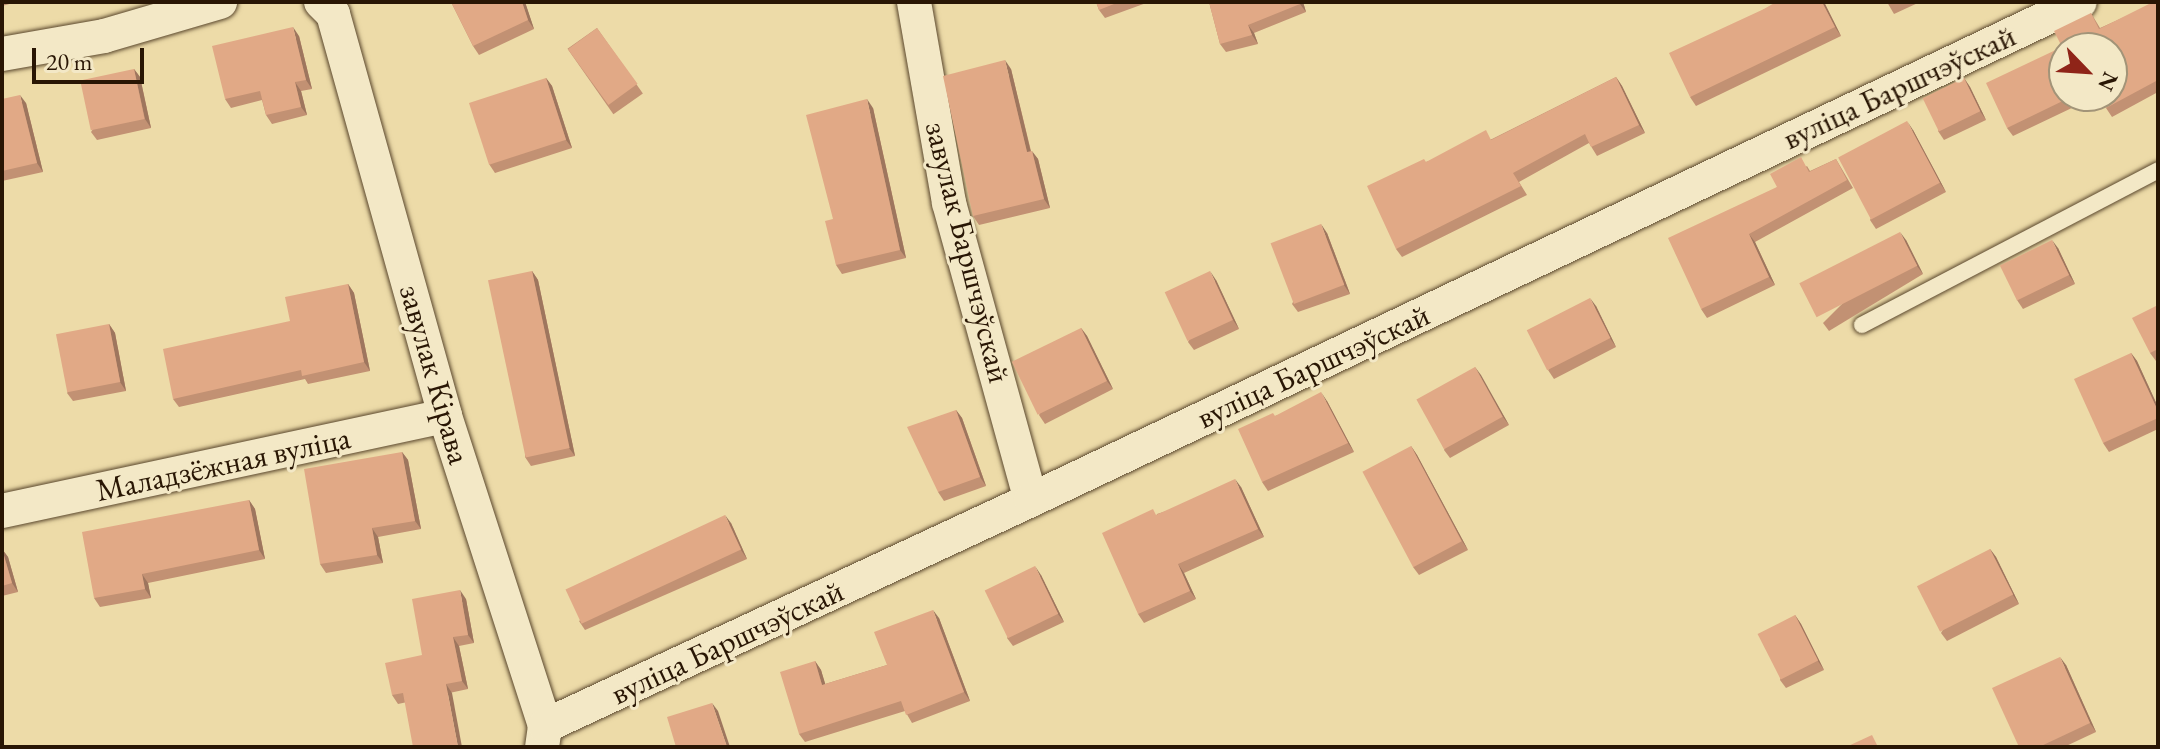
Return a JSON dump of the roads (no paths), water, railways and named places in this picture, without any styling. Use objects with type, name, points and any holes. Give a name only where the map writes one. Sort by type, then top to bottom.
[{"type":"street","points":[[2,54],[104,36],[220,2]]},
{"type":"street","name":"завулак Кірава","points":[[321,2],[333,14],[445,416],[544,737]]},
{"type":"street","name":"завулак Баршчэўскай","points":[[914,2],[949,203],[1031,500]]},
{"type":"street","name":"вуліца Баршчэўскай","points":[[544,737],[1031,500],[2080,2]]},
{"type":"street","name":"Маладзёжная вуліца","points":[[2,511],[445,416]]},
{"type":"lane","points":[[1862,325],[2158,170]]}]
